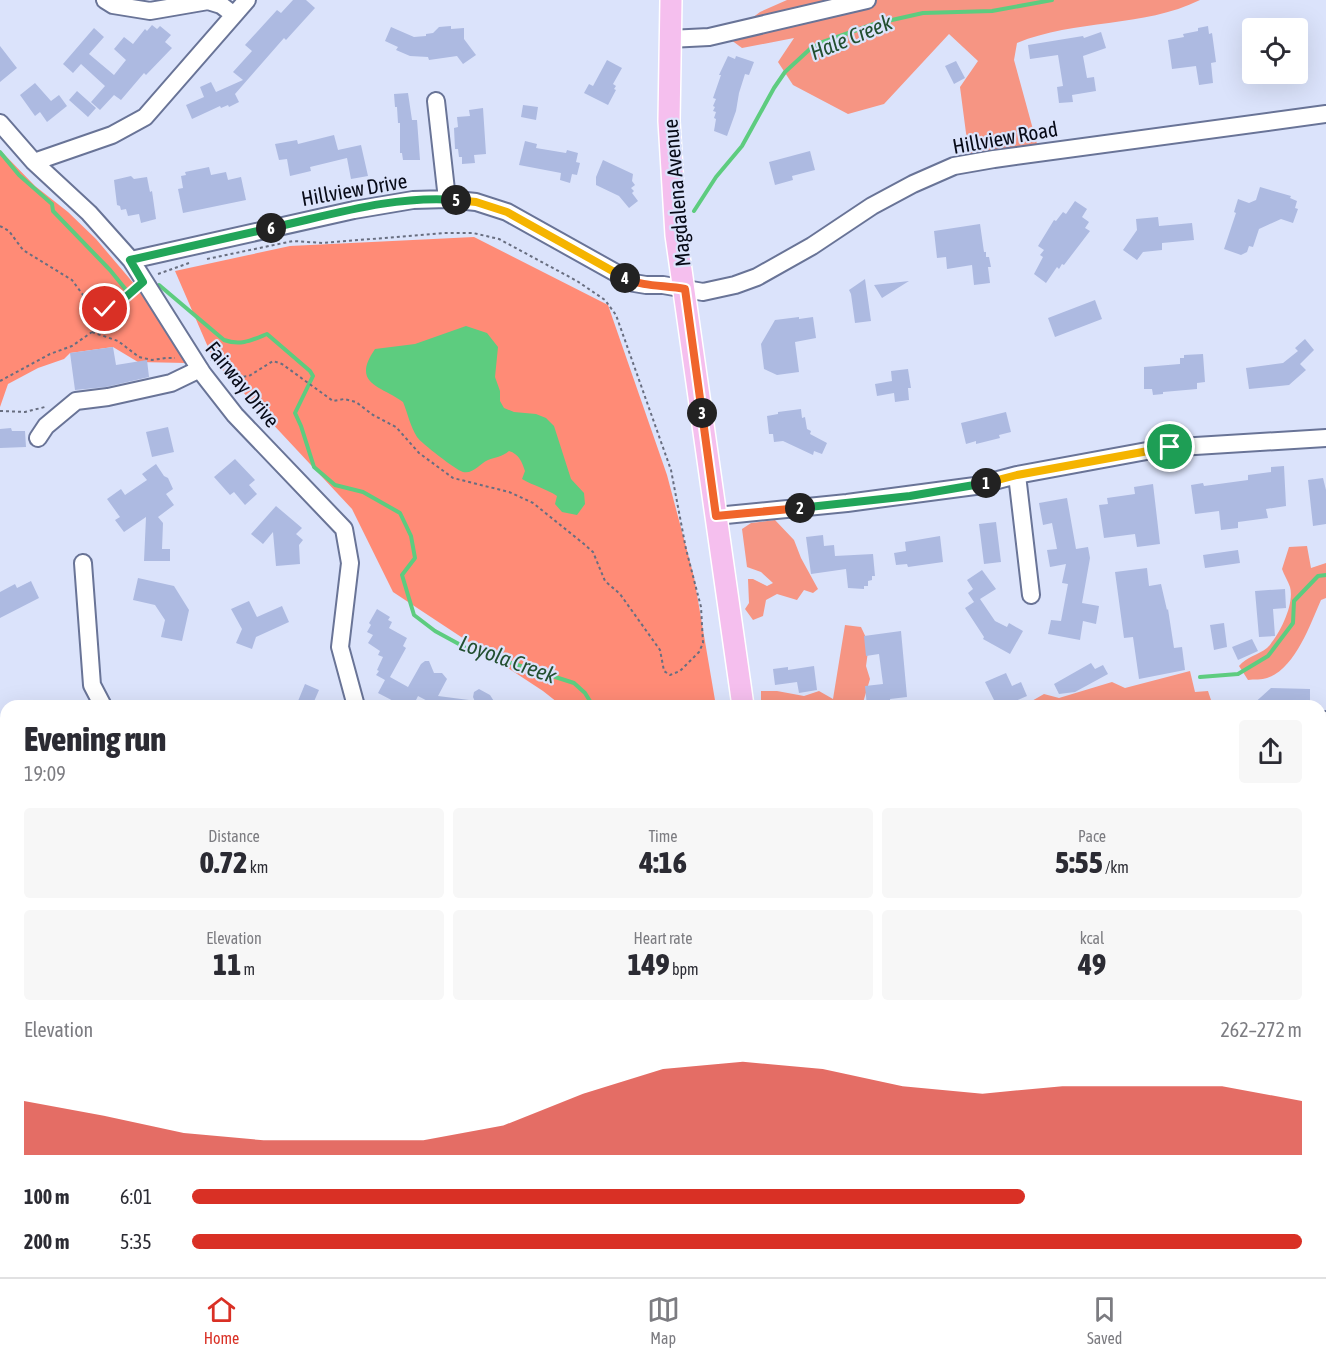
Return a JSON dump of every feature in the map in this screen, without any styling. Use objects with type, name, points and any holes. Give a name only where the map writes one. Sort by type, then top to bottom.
[{"type":"main road","name":"Magdalena Avenue","points":[[671,0],[669,121],[676,235],[742,700]]},
{"type":"street","points":[[105,0],[113,5],[150,10],[208,1],[234,15]]},
{"type":"street","points":[[34,162],[112,135],[145,117],[247,0]]},
{"type":"street","points":[[669,39],[709,37],[867,0]]},
{"type":"street","points":[[436,101],[447,199]]},
{"type":"street","name":"Hillview Road","points":[[685,289],[703,292],[757,277],[812,246],[873,206],[913,184],[954,166],[1326,114]]},
{"type":"street","name":"Fairway Drive","points":[[0,123],[34,162],[89,213],[130,260],[200,369],[235,415],[344,529],[350,563],[340,647],[354,700]]},
{"type":"street","name":"Hillview Drive","points":[[130,260],[354,210],[413,200],[447,199],[476,202],[507,212],[634,282],[685,289]]},
{"type":"street","points":[[38,438],[46,426],[76,401],[108,397],[171,382],[200,369]]},
{"type":"street","points":[[716,516],[910,496],[975,486],[1017,475],[1163,448],[1326,438]]},
{"type":"street","points":[[1017,475],[1032,595]]},
{"type":"street","points":[[82,563],[92,685],[100,700]]},
{"type":"path","points":[[0,226],[9,231],[23,250],[72,280],[97,314],[93,332],[72,346],[50,354],[0,381]]},
{"type":"path","points":[[205,259],[293,241],[323,243],[444,233],[473,233],[499,239],[578,281],[605,300],[616,315],[671,471],[686,549],[701,607],[703,643],[699,652],[680,671],[670,675],[663,671],[660,650],[620,594],[605,580],[593,552],[584,544],[533,503],[509,492],[465,483],[453,478],[419,453],[396,427],[373,415],[356,402],[344,399],[333,401],[302,379]]},
{"type":"path","points":[[97,314],[119,303],[143,282],[194,261]]},
{"type":"path","points":[[0,411],[25,412],[49,406]]},
{"type":"shaded area","points":[[787,0],[1200,0],[1156,15],[1062,30],[1017,43],[1014,60],[1037,144],[969,156],[960,87],[978,61],[949,34],[884,104],[848,114],[793,85],[778,62],[794,38],[742,48],[727,37],[760,12]]},
{"type":"shaded area","points":[[0,150],[35,186],[68,212],[96,239],[141,292],[187,363],[138,362],[113,347],[70,353],[64,359],[38,368],[8,384],[0,407]]},
{"type":"shaded area","points":[[474,237],[608,305],[667,475],[694,577],[715,700],[554,700],[393,592],[352,509],[214,361],[175,271],[290,246]]},
{"type":"shaded area","points":[[466,326],[487,333],[498,347],[495,377],[500,391],[500,401],[504,408],[514,412],[536,414],[546,418],[554,426],[571,479],[584,493],[585,504],[577,515],[562,512],[555,504],[557,496],[522,479],[525,471],[521,462],[518,456],[509,451],[488,460],[470,472],[463,472],[453,467],[417,437],[403,402],[378,387],[367,377],[368,361],[375,349],[415,344]]},
{"type":"shaded area","points":[[775,520],[794,540],[818,589],[813,593],[804,590],[797,600],[777,594],[766,600],[763,616],[753,620],[745,609],[749,603],[748,579],[767,586],[773,583],[761,572],[747,567],[742,529],[751,523]]},
{"type":"shaded area","points":[[1307,546],[1311,568],[1326,563],[1326,598],[1321,600],[1300,645],[1286,666],[1267,678],[1248,680],[1239,666],[1245,660],[1267,648],[1281,628],[1288,611],[1290,587],[1282,569],[1289,547]]},
{"type":"shaded area","points":[[845,625],[861,627],[869,644],[866,666],[870,679],[864,700],[761,700],[761,691],[777,691],[804,696],[819,691],[833,699]]},
{"type":"shaded area","points":[[1190,671],[1195,692],[1208,691],[1211,700],[1034,700],[1044,694],[1059,698],[1112,682],[1125,688]]},
{"type":"building","points":[[293,0],[306,0],[315,8],[286,40],[284,38],[235,94],[239,102],[229,107],[228,105],[221,108],[220,106],[192,119],[186,105],[204,97],[200,87],[211,82],[216,92],[243,80],[233,72],[252,51],[245,45],[277,10],[281,13]]},
{"type":"building","points":[[152,25],[157,29],[160,26],[171,35],[165,42],[172,48],[146,75],[144,73],[121,100],[114,95],[100,110],[91,102],[105,86],[81,64],[73,73],[63,64],[94,28],[104,37],[89,54],[114,75],[126,60],[114,49],[124,37],[133,44],[145,29],[147,31]]},
{"type":"building","points":[[451,26],[451,29],[464,28],[464,39],[476,55],[463,64],[457,56],[429,60],[428,57],[410,56],[396,50],[398,47],[385,41],[391,27],[414,37],[426,36],[439,27]]},
{"type":"building","points":[[1208,26],[1209,34],[1212,33],[1216,62],[1211,63],[1213,83],[1199,85],[1196,66],[1172,69],[1168,40],[1184,37],[1183,34]]},
{"type":"building","points":[[1101,32],[1106,48],[1083,56],[1087,78],[1094,77],[1096,91],[1072,95],[1073,102],[1059,103],[1057,87],[1063,86],[1058,55],[1030,59],[1028,45],[1083,36],[1084,38]]},
{"type":"building","points":[[0,46],[17,68],[0,82]]},
{"type":"building","points":[[728,56],[754,62],[749,75],[745,74],[727,136],[714,131],[716,112],[713,111],[715,107],[713,106],[716,99],[713,98],[721,75],[719,75]]},
{"type":"building","points":[[607,60],[622,68],[613,84],[616,90],[608,105],[584,93],[589,84],[593,86]]},
{"type":"building","points":[[956,61],[965,78],[954,84],[945,66]]},
{"type":"building","points":[[35,83],[51,101],[59,95],[67,106],[47,122],[40,112],[35,116],[20,95]]},
{"type":"building","points":[[77,91],[96,108],[88,117],[69,100]]},
{"type":"building","points":[[408,93],[412,120],[417,120],[420,160],[403,160],[402,153],[400,153],[400,123],[398,123],[394,94]]},
{"type":"building","points":[[523,105],[538,107],[536,120],[521,117]]},
{"type":"building","points":[[483,108],[486,154],[474,155],[475,163],[462,164],[462,157],[459,157],[458,149],[455,149],[454,128],[458,127],[457,117],[470,116],[469,110]]},
{"type":"building","points":[[334,135],[338,150],[361,145],[368,176],[351,179],[347,158],[310,167],[311,171],[290,176],[287,159],[279,160],[275,144],[297,140],[298,144]]},
{"type":"building","points":[[525,141],[537,144],[536,148],[578,153],[576,162],[580,163],[577,175],[572,174],[570,183],[560,180],[561,173],[519,165]]},
{"type":"building","points":[[810,151],[815,170],[792,176],[793,180],[775,185],[769,162]]},
{"type":"building","points":[[603,160],[633,174],[632,181],[635,185],[631,188],[638,201],[629,208],[619,196],[596,185],[596,177]]},
{"type":"building","points":[[209,167],[211,175],[226,172],[228,180],[241,177],[246,200],[183,213],[178,189],[183,188],[181,176],[186,175],[185,172]]},
{"type":"building","points":[[131,176],[134,179],[147,177],[150,192],[152,191],[156,219],[141,223],[139,214],[128,216],[126,209],[121,210],[117,205],[114,180]]},
{"type":"building","points":[[1260,187],[1291,196],[1290,198],[1297,201],[1295,208],[1298,209],[1293,223],[1281,219],[1259,229],[1253,247],[1249,246],[1247,252],[1241,255],[1224,249],[1236,213],[1234,212],[1238,199],[1249,203],[1256,200]]},
{"type":"building","points":[[1075,201],[1087,209],[1082,217],[1089,222],[1085,228],[1090,231],[1064,265],[1062,264],[1059,269],[1057,267],[1046,283],[1034,274],[1044,250],[1038,246],[1054,220],[1056,221],[1063,212],[1066,214]]},
{"type":"building","points":[[1158,217],[1159,226],[1192,223],[1194,240],[1162,243],[1162,250],[1143,252],[1137,260],[1123,250],[1137,230],[1136,219]]},
{"type":"building","points":[[980,224],[984,252],[986,252],[986,257],[989,257],[991,267],[988,267],[990,283],[974,285],[972,265],[947,269],[946,257],[937,258],[934,231]]},
{"type":"building","points":[[865,279],[871,321],[855,323],[849,290]]},
{"type":"building","points":[[909,281],[882,298],[874,285]]},
{"type":"building","points":[[1095,300],[1102,319],[1055,337],[1048,318]]},
{"type":"building","points":[[799,317],[799,319],[813,317],[816,338],[795,342],[799,372],[777,375],[764,369],[761,344],[775,320]]},
{"type":"building","points":[[1305,339],[1314,350],[1300,364],[1306,370],[1289,385],[1249,389],[1246,368],[1283,363],[1298,351],[1295,348]]},
{"type":"building","points":[[113,347],[116,365],[147,360],[149,377],[106,387],[75,390],[70,353]]},
{"type":"building","points":[[1203,354],[1205,382],[1197,383],[1197,389],[1153,395],[1152,389],[1144,389],[1144,367],[1180,364],[1180,358],[1184,358],[1184,355]]},
{"type":"building","points":[[908,369],[911,388],[908,388],[909,400],[895,402],[894,393],[877,396],[875,384],[892,381],[891,371]]},
{"type":"building","points":[[801,409],[802,418],[805,417],[807,429],[811,431],[810,434],[827,443],[822,454],[814,451],[813,455],[783,441],[774,442],[773,434],[769,434],[767,416]]},
{"type":"building","points":[[1006,412],[1011,432],[999,435],[1000,438],[966,444],[961,423]]},
{"type":"building","points":[[168,427],[174,452],[152,457],[146,432]]},
{"type":"building","points":[[11,428],[12,431],[25,431],[26,447],[0,448],[0,429]]},
{"type":"building","points":[[235,459],[255,480],[249,485],[257,494],[245,505],[234,492],[230,495],[214,477]]},
{"type":"building","points":[[156,464],[168,478],[173,489],[166,494],[174,505],[158,517],[163,523],[162,549],[170,549],[170,561],[144,561],[146,517],[124,532],[115,520],[120,517],[107,499],[121,489],[125,495],[147,480],[142,474]]},
{"type":"building","points":[[1284,466],[1286,506],[1266,509],[1268,518],[1238,522],[1238,528],[1221,530],[1219,511],[1195,514],[1191,485],[1203,483],[1204,486],[1248,480],[1248,475],[1271,472],[1271,467]]},
{"type":"building","points":[[1323,478],[1326,490],[1326,524],[1313,526],[1308,480]]},
{"type":"building","points":[[1153,484],[1160,544],[1137,547],[1135,534],[1104,538],[1099,505],[1108,504],[1107,498],[1135,494],[1134,487]]},
{"type":"building","points":[[1067,498],[1076,549],[1088,547],[1090,558],[1082,603],[1099,606],[1096,624],[1083,621],[1080,640],[1048,634],[1051,620],[1061,621],[1068,584],[1062,583],[1066,564],[1050,567],[1047,550],[1057,549],[1052,523],[1043,525],[1039,503]]},
{"type":"building","points":[[276,506],[302,528],[296,534],[303,540],[299,545],[300,564],[276,566],[273,532],[263,544],[251,534]]},
{"type":"building","points":[[996,522],[1001,562],[984,564],[979,524]]},
{"type":"building","points":[[823,535],[824,546],[834,545],[835,556],[873,554],[875,576],[868,581],[868,586],[864,586],[864,589],[848,588],[846,569],[811,574],[806,537]]},
{"type":"building","points":[[940,536],[943,562],[908,567],[907,564],[896,565],[894,553],[906,551],[905,542]]},
{"type":"building","points":[[1238,550],[1240,563],[1205,568],[1203,555]]},
{"type":"building","points":[[1147,568],[1149,586],[1161,584],[1168,609],[1174,648],[1182,647],[1185,670],[1139,679],[1133,637],[1124,638],[1115,572]]},
{"type":"building","points":[[982,570],[996,589],[980,599],[995,621],[1007,627],[1009,623],[1023,631],[1010,654],[983,639],[984,637],[965,608],[974,602],[968,593],[973,589],[967,580]]},
{"type":"building","points":[[138,578],[174,586],[189,610],[182,641],[161,637],[165,620],[155,605],[133,600]]},
{"type":"building","points":[[31,581],[39,598],[0,618],[0,592],[15,584],[17,588]]},
{"type":"building","points":[[1285,589],[1286,608],[1273,609],[1275,636],[1259,637],[1255,591]]},
{"type":"building","points":[[249,601],[257,617],[282,606],[289,622],[256,637],[252,649],[236,643],[242,629],[231,609]]},
{"type":"building","points":[[377,609],[390,617],[388,620],[392,622],[389,628],[407,638],[403,646],[406,648],[390,677],[408,687],[421,664],[429,661],[434,673],[442,673],[447,679],[438,696],[469,700],[426,700],[418,696],[416,700],[391,700],[378,693],[385,680],[376,675],[383,657],[378,655],[380,651],[368,643],[373,635],[367,632],[371,625],[369,623]]},
{"type":"building","points":[[1224,623],[1227,647],[1214,650],[1210,625]]},
{"type":"building","points":[[901,631],[907,697],[866,700],[865,686],[883,684],[879,654],[866,656],[864,636]]},
{"type":"building","points":[[1252,639],[1258,651],[1238,660],[1232,647]]},
{"type":"building","points":[[1091,663],[1095,669],[1103,665],[1108,674],[1075,692],[1059,694],[1054,684]]},
{"type":"building","points":[[814,666],[817,690],[799,693],[797,682],[775,685],[773,669],[788,667],[788,670]]},
{"type":"building","points":[[1006,673],[1012,686],[1021,682],[1027,696],[1018,700],[994,700],[985,682]]},
{"type":"building","points":[[305,684],[319,690],[315,700],[298,700]]},
{"type":"building","points":[[1271,688],[1310,689],[1310,700],[1258,700]]},
{"type":"building","points":[[479,689],[490,695],[493,700],[474,700],[474,692]]},
{"type":"waterway","name":"Hale Creek","points":[[694,211],[716,177],[742,146],[785,72],[820,43],[874,24],[923,13],[992,11],[1052,0]]},
{"type":"waterway","points":[[0,152],[19,175],[52,204],[53,211],[127,291]]},
{"type":"waterway","name":"Loyola Creek","points":[[159,285],[224,340],[241,342],[267,334],[310,371],[313,376],[295,413],[314,467],[335,485],[363,492],[400,513],[411,536],[415,558],[402,575],[414,615],[435,631],[468,649],[574,683],[589,700]]},
{"type":"waterway","points":[[1200,677],[1238,674],[1268,656],[1293,623],[1294,601],[1318,576],[1326,575]]},
{"type":"route","points":[[105,309],[119,303],[143,282],[130,260],[354,210],[413,200],[447,199],[476,202],[507,212],[634,282],[685,289],[716,516],[910,496],[975,486],[1017,475],[1170,447]]}]
